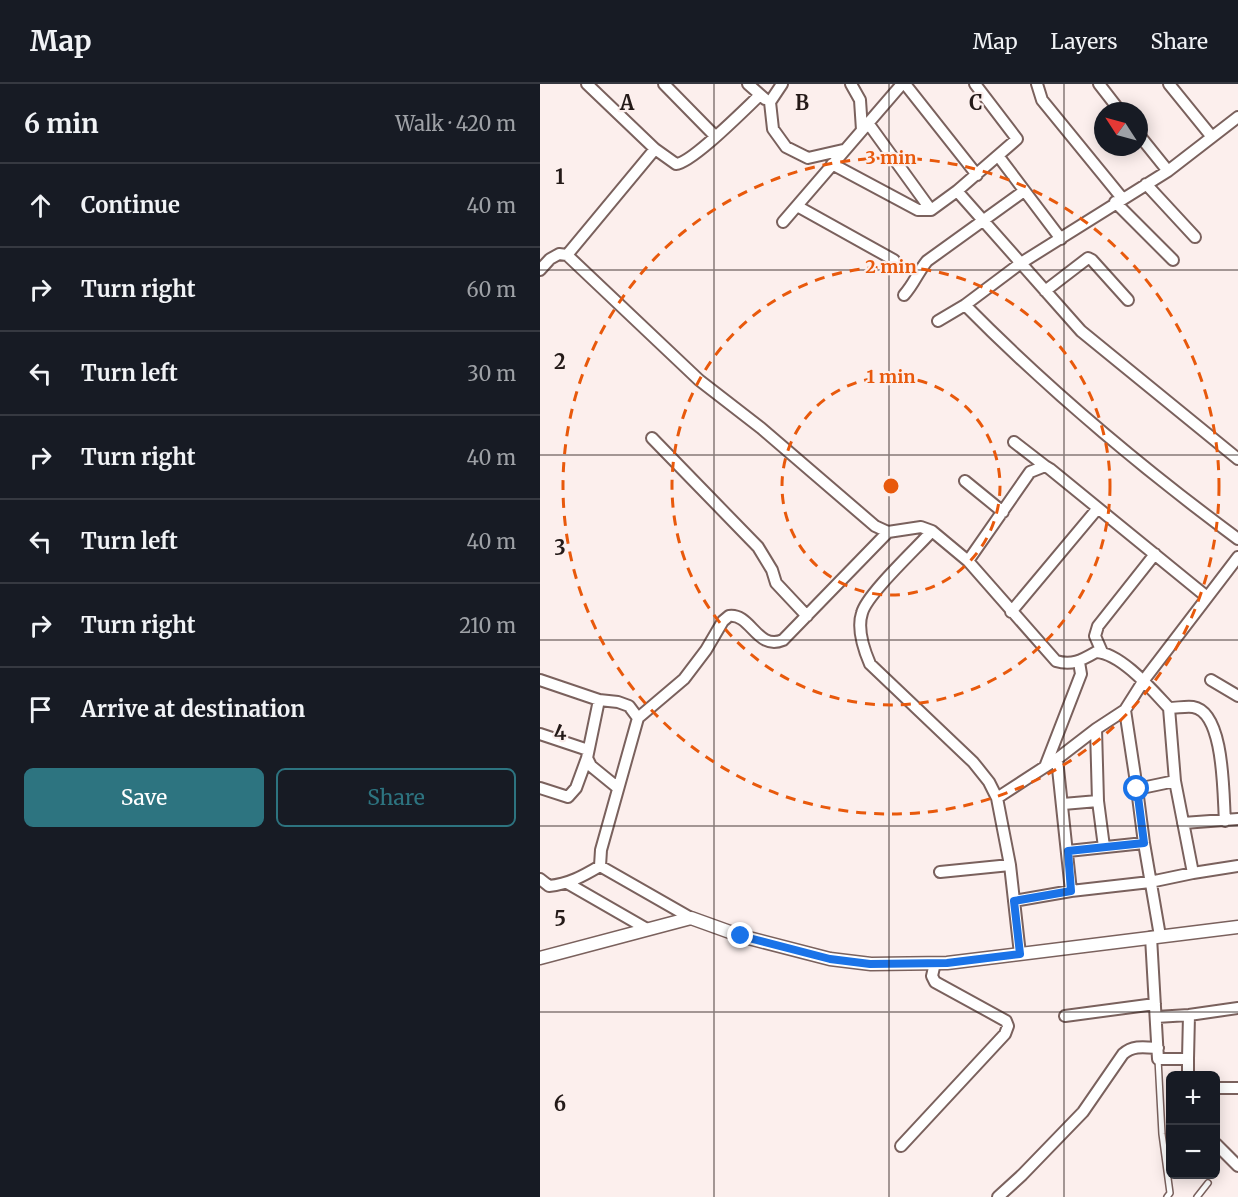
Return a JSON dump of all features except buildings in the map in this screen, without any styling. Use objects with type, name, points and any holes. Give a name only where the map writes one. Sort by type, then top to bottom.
[{"type":"street","points":[[587,84],[655,149],[672,163],[680,164],[760,95]]},
{"type":"street","points":[[664,84],[715,136]]},
{"type":"street","points":[[748,84],[770,102]]},
{"type":"street","points":[[782,84],[770,102],[773,129],[786,147],[808,158],[844,150]]},
{"type":"street","points":[[851,84],[860,100],[865,126],[931,210]]},
{"type":"street","points":[[783,222],[904,84],[977,175]]},
{"type":"street","points":[[832,164],[918,210],[931,210],[1016,142],[1016,136],[975,84]]},
{"type":"street","points":[[1037,84],[1042,100],[1119,200],[1173,260]]},
{"type":"street","points":[[1099,84],[1113,102]]},
{"type":"street","points":[[1169,84],[1212,137]]},
{"type":"street","points":[[938,321],[965,305],[1020,263],[1168,171],[1238,117]]},
{"type":"street","points":[[1148,146],[1168,171]]},
{"type":"street","points":[[567,255],[655,149]]},
{"type":"street","points":[[999,157],[1061,239]]},
{"type":"street","points":[[1146,184],[1195,237]]},
{"type":"street","points":[[957,191],[1081,331],[1238,459]]},
{"type":"street","points":[[904,295],[927,261],[982,219],[1024,191]]},
{"type":"street","points":[[796,206],[894,260]]},
{"type":"street","points":[[540,270],[550,259],[559,254],[567,255],[699,380],[761,428],[874,526],[888,532],[921,527],[932,531],[968,561],[1056,661],[1065,664],[1079,662],[1096,652],[1102,652],[1110,655],[1144,680],[1169,708],[1175,781],[1193,873]]},
{"type":"street","points":[[1045,291],[1088,258],[1128,300]]},
{"type":"street","points":[[965,305],[1035,373],[1176,493],[1238,539]]},
{"type":"street","points":[[652,438],[758,547],[772,570],[776,583],[807,616]]},
{"type":"street","points":[[1014,441],[1207,597]]},
{"type":"street","points":[[968,561],[1030,472],[1045,466]]},
{"type":"street","points":[[965,481],[1003,512]]},
{"type":"street","points":[[1011,612],[1098,508]]},
{"type":"street","points":[[932,531],[871,596],[862,612],[860,622],[865,652],[870,664],[973,762],[989,782],[997,798],[1010,865],[1020,954]]},
{"type":"street","points":[[600,866],[601,850],[638,718],[684,678],[706,650],[723,621],[729,616],[737,617],[767,642],[776,643],[783,640],[888,532]]},
{"type":"street","points":[[1102,652],[1095,636],[1098,626],[1155,554]]},
{"type":"street","points":[[997,798],[1057,759],[1125,710],[1144,680],[1238,557]]},
{"type":"street","points":[[1045,767],[1081,674],[1079,662]]},
{"type":"street","points":[[540,680],[599,700],[629,706],[638,718]]},
{"type":"street","points":[[1211,680],[1238,696]]},
{"type":"street","points":[[540,788],[568,797],[576,788],[588,754],[599,700]]},
{"type":"street","points":[[1169,708],[1194,707],[1203,711],[1208,717],[1220,745],[1225,820]]},
{"type":"street","points":[[1125,710],[1156,937],[1155,1004],[1158,1054]]},
{"type":"street","points":[[1096,729],[1098,801],[1104,847]]},
{"type":"street","points":[[540,734],[588,754]]},
{"type":"street","points":[[588,754],[591,766],[618,788]]},
{"type":"street","points":[[1057,759],[1071,891]]},
{"type":"street","points":[[1137,789],[1175,781]]},
{"type":"street","points":[[1063,804],[1098,801]]},
{"type":"street","points":[[1183,823],[1238,819]]},
{"type":"street","points":[[1068,851],[1144,843]]},
{"type":"street","points":[[940,872],[1010,865]]},
{"type":"street","points":[[540,896],[544,883],[567,883],[600,866]]},
{"type":"street","points":[[600,866],[691,918],[741,936],[830,959],[870,964],[935,963],[1238,927]]},
{"type":"street","points":[[1014,901],[1071,891],[1150,882],[1238,866]]},
{"type":"street","points":[[567,883],[647,929]]},
{"type":"street","points":[[540,958],[691,918]]},
{"type":"street","points":[[901,1146],[1005,1034],[1008,1026],[1006,1021],[935,982],[932,976],[935,963]]},
{"type":"street","points":[[1065,1016],[1155,1004]]},
{"type":"street","points":[[1156,1017],[1238,1008]]},
{"type":"street","points":[[1188,1071],[1189,1015]]},
{"type":"street","points":[[998,1197],[1083,1112],[1122,1054],[1136,1047],[1158,1054],[1188,1059]]},
{"type":"street","points":[[1220,1088],[1238,1088]]},
{"type":"street","points":[[1220,1149],[1238,1166]]},
{"type":"lane","points":[[1158,1054],[1162,1134],[1170,1193],[1167,1197]]},
{"type":"lane","points":[[1197,1197],[1208,1183]]},
{"type":"route","points":[[741,936],[830,959],[870,964],[947,963],[1020,954],[1014,901],[1071,891],[1068,851],[1144,843],[1137,789]]}]
